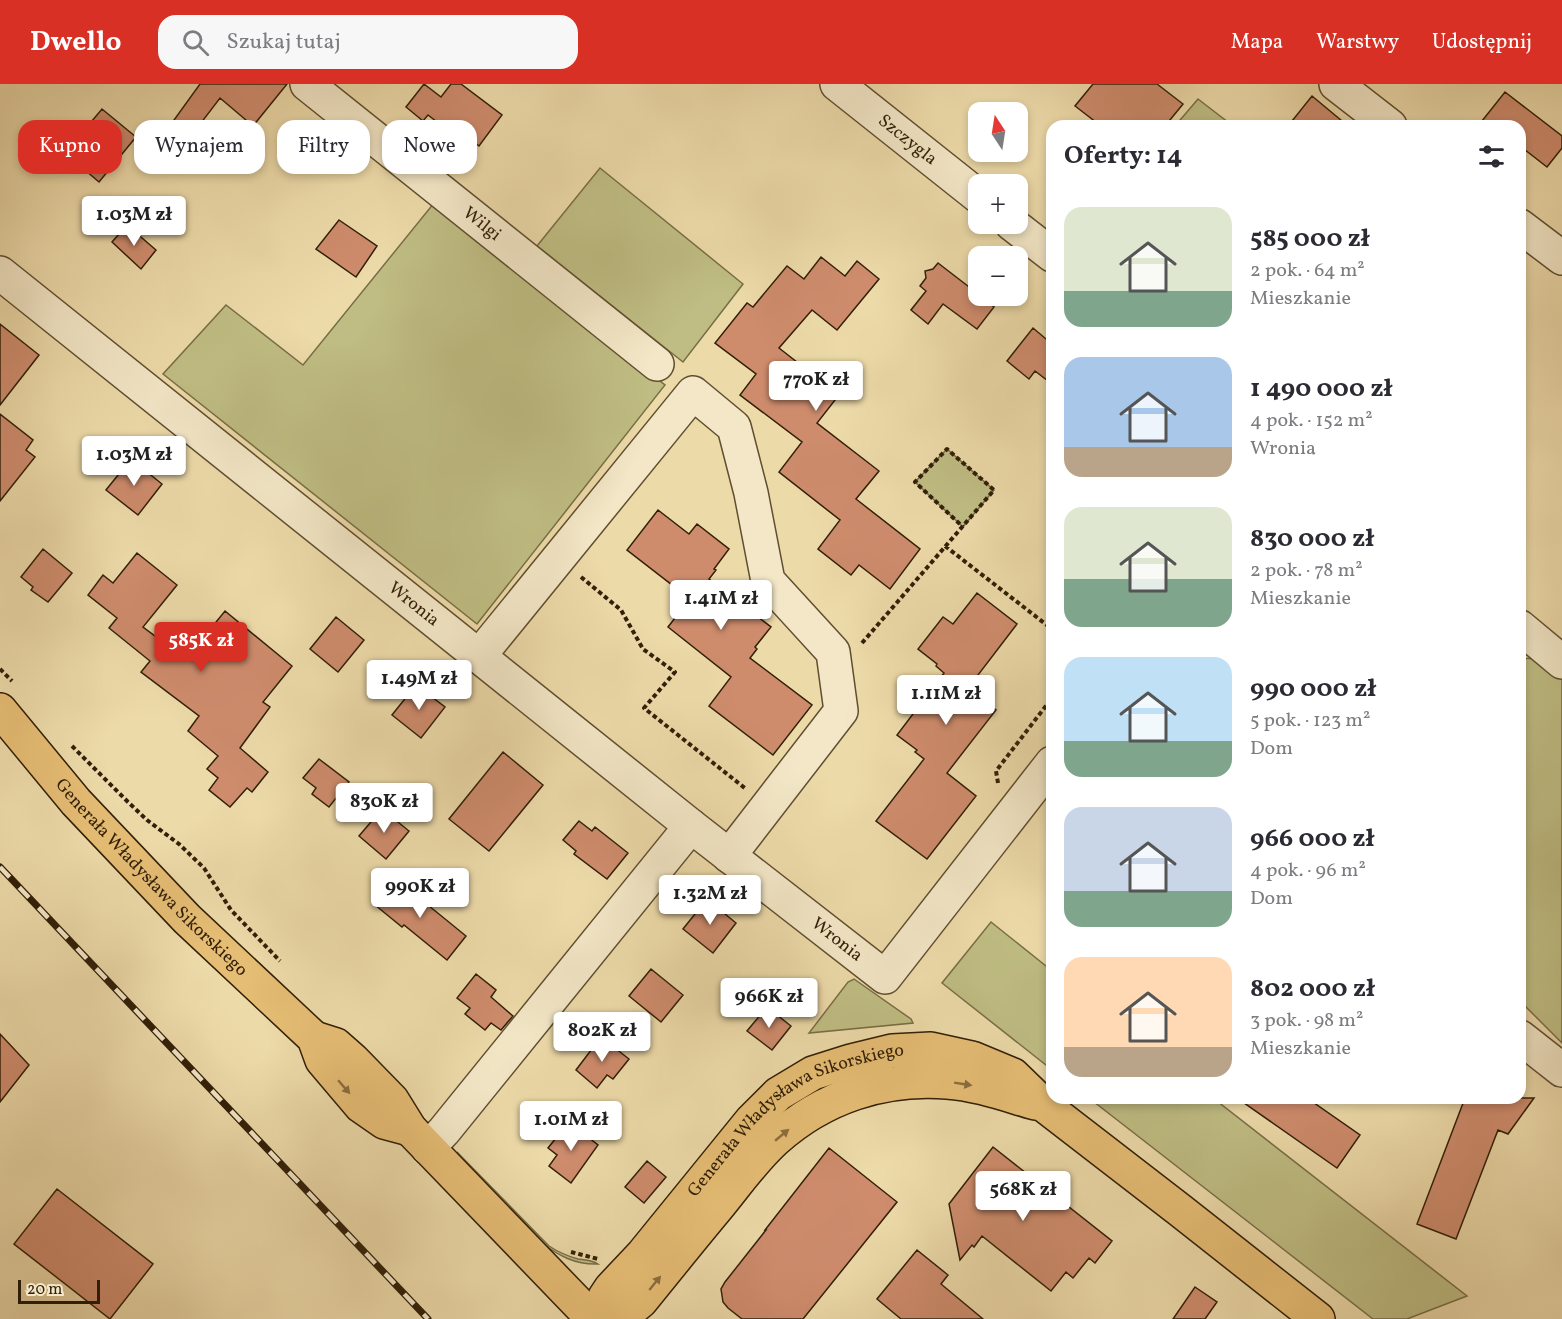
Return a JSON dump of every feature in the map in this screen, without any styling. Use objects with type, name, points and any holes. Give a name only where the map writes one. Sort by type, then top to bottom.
[{"type":"main road","name":"Generała Władysława Sikorskiego","points":[[0,710],[76,802],[187,919],[314,1038],[336,1045],[353,1060],[392,1100],[419,1138],[596,1319],[611,1288],[643,1254],[751,1120],[778,1094],[813,1073],[851,1061],[892,1051],[931,1048],[972,1058],[1013,1075],[1045,1106],[1318,1319]]},
{"type":"main road","name":"Generała Władysława Sikorskiego","points":[[611,1319],[628,1311],[641,1301],[749,1168],[776,1140],[829,1103],[844,1096],[882,1085],[924,1081],[968,1084],[1045,1106]]},
{"type":"street","name":"Wilgi","points":[[307,84],[657,364]]},
{"type":"street","name":"Szczygla","points":[[837,84],[968,188]]},
{"type":"street","points":[[1336,84],[1382,120]]},
{"type":"street","points":[[1526,231],[1562,258]]},
{"type":"street","points":[[1025,234],[1046,250]]},
{"type":"street","name":"Wronia","points":[[0,273],[690,826],[885,977],[1046,771]]},
{"type":"street","points":[[479,656],[693,393],[734,427],[768,581],[833,652],[842,711],[729,856]]},
{"type":"street","points":[[1526,632],[1562,662]]},
{"type":"street","points":[[419,1138],[444,1131],[690,826]]},
{"type":"street","points":[[1526,1043],[1562,1070]]},
{"type":"path","points":[[836,673],[963,527],[994,490],[946,449],[915,482],[963,527]]},
{"type":"path","points":[[945,546],[1046,624]]},
{"type":"path","points":[[559,558],[621,610],[643,649],[675,672],[644,708],[767,806]]},
{"type":"shaded area","points":[[1198,99],[1225,120],[1180,120]]},
{"type":"shaded area","points":[[600,168],[743,284],[683,362],[537,246]]},
{"type":"shaded area","points":[[434,203],[665,385],[477,624],[163,374],[226,305],[303,365]]},
{"type":"shaded area","points":[[947,449],[994,490],[963,527],[915,482]]},
{"type":"shaded area","points":[[1526,658],[1541,659],[1562,677],[1562,1043],[1526,1007]]},
{"type":"shaded area","points":[[991,922],[1046,966],[1046,1065],[942,983]]},
{"type":"shaded area","points":[[854,979],[911,1019],[913,1023],[809,1033],[848,982]]},
{"type":"shaded area","points":[[1097,1104],[1221,1104],[1467,1296],[1407,1319],[1373,1319]]},
{"type":"shaded area","points":[[457,1152],[549,1246],[570,1257],[598,1264],[568,1259],[542,1243],[459,1159]]},
{"type":"building","points":[[200,84],[287,84],[258,120],[246,120],[220,98],[203,120],[174,120]]},
{"type":"building","points":[[424,84],[441,97],[451,84],[461,84],[502,115],[479,146],[477,144],[477,120],[434,120],[428,115],[422,120],[406,107]]},
{"type":"building","points":[[1093,84],[1157,84],[1183,104],[1170,120],[1093,120],[1075,106]]},
{"type":"building","points":[[1505,92],[1562,136],[1562,148],[1547,167],[1526,151],[1526,120],[1483,120]]},
{"type":"building","points":[[1312,96],[1341,120],[1293,120]]},
{"type":"building","points":[[102,109],[115,120],[93,120]]},
{"type":"building","points":[[122,125],[134,135],[134,139],[122,154]]},
{"type":"building","points":[[90,174],[106,174],[99,182]]},
{"type":"building","points":[[339,220],[377,246],[356,277],[316,249]]},
{"type":"building","points":[[127,225],[156,250],[141,269],[112,242]]},
{"type":"building","points":[[821,257],[845,276],[857,261],[879,279],[837,330],[812,310],[779,348],[839,395],[817,423],[879,471],[856,499],[920,549],[890,589],[859,565],[851,575],[818,549],[840,520],[779,472],[802,442],[740,395],[756,374],[715,343],[747,303],[753,307],[787,266],[804,279]]},
{"type":"building","points":[[938,263],[968,286],[968,306],[994,307],[977,329],[943,304],[928,324],[911,310],[926,291],[920,286],[926,278],[925,271],[933,269]]},
{"type":"building","points":[[0,324],[39,355],[0,405]]},
{"type":"building","points":[[1033,328],[1046,339],[1046,379],[1035,371],[1029,379],[1007,361]]},
{"type":"building","points":[[0,414],[33,440],[26,450],[35,457],[0,501]]},
{"type":"building","points":[[131,459],[162,484],[138,515],[106,490]]},
{"type":"building","points":[[658,510],[689,534],[697,524],[729,549],[709,579],[771,627],[755,647],[757,649],[750,658],[812,705],[773,755],[709,706],[731,677],[668,627],[690,599],[627,550]]},
{"type":"building","points":[[43,549],[72,573],[48,602],[31,590],[33,587],[21,577]]},
{"type":"building","points":[[137,553],[177,585],[143,627],[186,659],[225,611],[292,666],[263,702],[270,707],[240,748],[268,772],[252,792],[247,788],[230,807],[209,790],[218,778],[207,769],[218,756],[188,731],[199,716],[141,672],[150,661],[109,628],[117,618],[88,595],[103,575],[113,583]]},
{"type":"building","points":[[977,593],[1017,624],[968,688],[996,710],[947,773],[976,796],[927,859],[876,821],[924,759],[915,752],[917,750],[897,735],[944,673],[936,666],[937,664],[918,649],[943,617],[953,624]]},
{"type":"building","points":[[336,617],[364,640],[338,672],[310,649]]},
{"type":"building","points":[[416,685],[445,707],[421,738],[392,715]]},
{"type":"building","points":[[503,752],[543,785],[489,851],[449,819]]},
{"type":"building","points":[[319,759],[349,782],[329,807],[312,794],[316,788],[303,778]]},
{"type":"building","points":[[382,809],[409,831],[386,859],[359,836]]},
{"type":"building","points":[[579,821],[592,831],[595,827],[628,853],[607,879],[574,854],[576,851],[563,840]]},
{"type":"building","points":[[396,879],[466,936],[447,960],[375,905]]},
{"type":"building","points":[[707,899],[736,923],[713,953],[683,929]]},
{"type":"building","points":[[651,969],[683,995],[661,1022],[629,996]]},
{"type":"building","points":[[476,974],[496,990],[491,997],[513,1016],[501,1030],[491,1023],[485,1030],[465,1014],[470,1008],[457,998]]},
{"type":"building","points":[[767,1007],[791,1026],[772,1050],[747,1031]]},
{"type":"building","points":[[0,1034],[29,1065],[0,1102]]},
{"type":"building","points":[[601,1037],[629,1059],[613,1079],[607,1075],[597,1088],[576,1070]]},
{"type":"building","points":[[1526,1098],[1534,1098],[1508,1134],[1498,1130],[1456,1239],[1417,1224],[1463,1104],[1526,1104]]},
{"type":"building","points":[[1246,1104],[1316,1104],[1360,1135],[1337,1168]]},
{"type":"building","points":[[569,1122],[598,1145],[571,1183],[549,1166],[557,1155],[548,1148]]},
{"type":"building","points":[[993,1147],[1112,1241],[1095,1263],[1089,1258],[1073,1278],[1066,1272],[1051,1291],[982,1236],[960,1260],[949,1204]]},
{"type":"building","points":[[829,1148],[897,1202],[803,1319],[742,1319],[723,1302],[721,1289]]},
{"type":"building","points":[[647,1161],[666,1177],[644,1203],[625,1187]]},
{"type":"building","points":[[57,1189],[153,1264],[110,1319],[14,1244]]},
{"type":"building","points":[[917,1250],[948,1275],[941,1284],[983,1319],[901,1319],[877,1299]]},
{"type":"building","points":[[1195,1287],[1217,1302],[1205,1319],[1173,1319]]},
{"type":"railway","points":[[0,867],[428,1319]]}]
